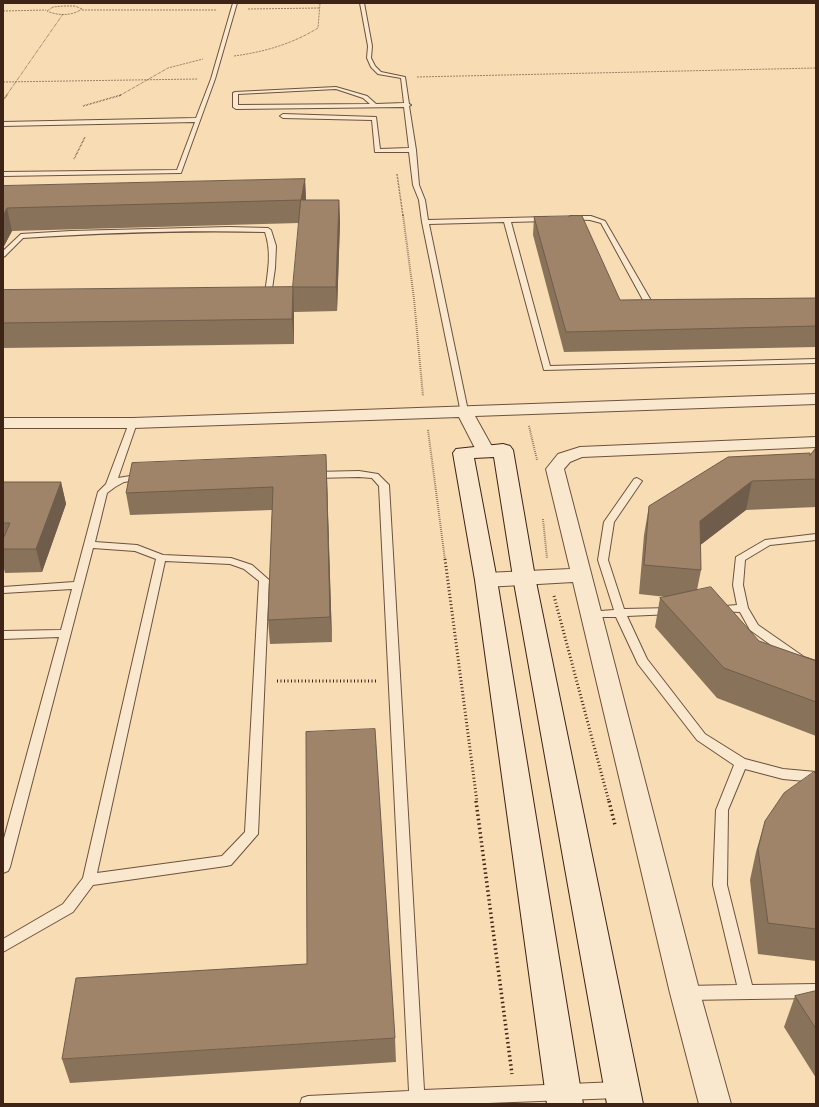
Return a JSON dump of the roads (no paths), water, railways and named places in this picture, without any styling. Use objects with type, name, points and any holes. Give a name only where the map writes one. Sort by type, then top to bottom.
[{"type":"street","points":[[3,423],[134,422],[816,399]]},
{"type":"street","points":[[464,412],[486,452]]},
{"type":"street","points":[[715,1104],[685,993],[555,469],[564,458],[580,452],[816,442]]},
{"type":"street","points":[[564,1098],[486,580],[463,453],[503,450],[524,577],[624,1097]]},
{"type":"street","points":[[486,580],[581,575]]},
{"type":"lane","points":[[3,174],[179,172],[219,57],[234,3]]},
{"type":"lane","points":[[362,3],[370,46],[369,58],[373,67],[380,73],[403,77],[408,106],[416,185],[422,200],[425,222],[464,412]]},
{"type":"lane","points":[[376,106],[365,97],[336,88],[235,93],[236,107],[408,106]]},
{"type":"lane","points":[[385,106],[378,115],[376,151],[412,150]]},
{"type":"lane","points":[[284,116],[378,115]]},
{"type":"lane","points":[[3,124],[198,120]]},
{"type":"lane","points":[[560,218],[591,218],[603,222],[654,314],[662,313]]},
{"type":"lane","points":[[425,222],[553,219]]},
{"type":"lane","points":[[507,220],[547,368],[816,361]]},
{"type":"lane","points":[[3,255],[21,236],[71,232],[230,229],[268,230],[273,246],[272,268],[268,294],[256,299]]},
{"type":"lane","points":[[111,484],[134,422]]},
{"type":"lane","points":[[303,475],[359,474],[375,476],[384,485],[416,1098]]},
{"type":"lane","points":[[3,867],[103,492],[111,484],[127,478],[151,477]]},
{"type":"lane","points":[[637,481],[609,522],[603,560],[620,613],[642,661],[701,737],[741,763],[783,774],[816,777]]},
{"type":"lane","points":[[816,537],[768,542],[740,559],[738,585],[744,608],[754,627],[800,660],[816,664]]},
{"type":"lane","points":[[89,545],[137,548],[161,558],[231,561],[248,568],[264,580],[251,834],[226,861],[89,880]]},
{"type":"lane","points":[[3,946],[68,908],[89,880],[161,558]]},
{"type":"lane","points":[[3,590],[78,585]]},
{"type":"lane","points":[[705,610],[744,608]]},
{"type":"lane","points":[[591,614],[682,610]]},
{"type":"lane","points":[[3,635],[66,633]]},
{"type":"lane","points":[[741,763],[722,810],[720,886],[746,992]]},
{"type":"lane","points":[[685,993],[816,991]]},
{"type":"lane","points":[[308,1104],[514,1094],[564,1098],[624,1097]]}]
